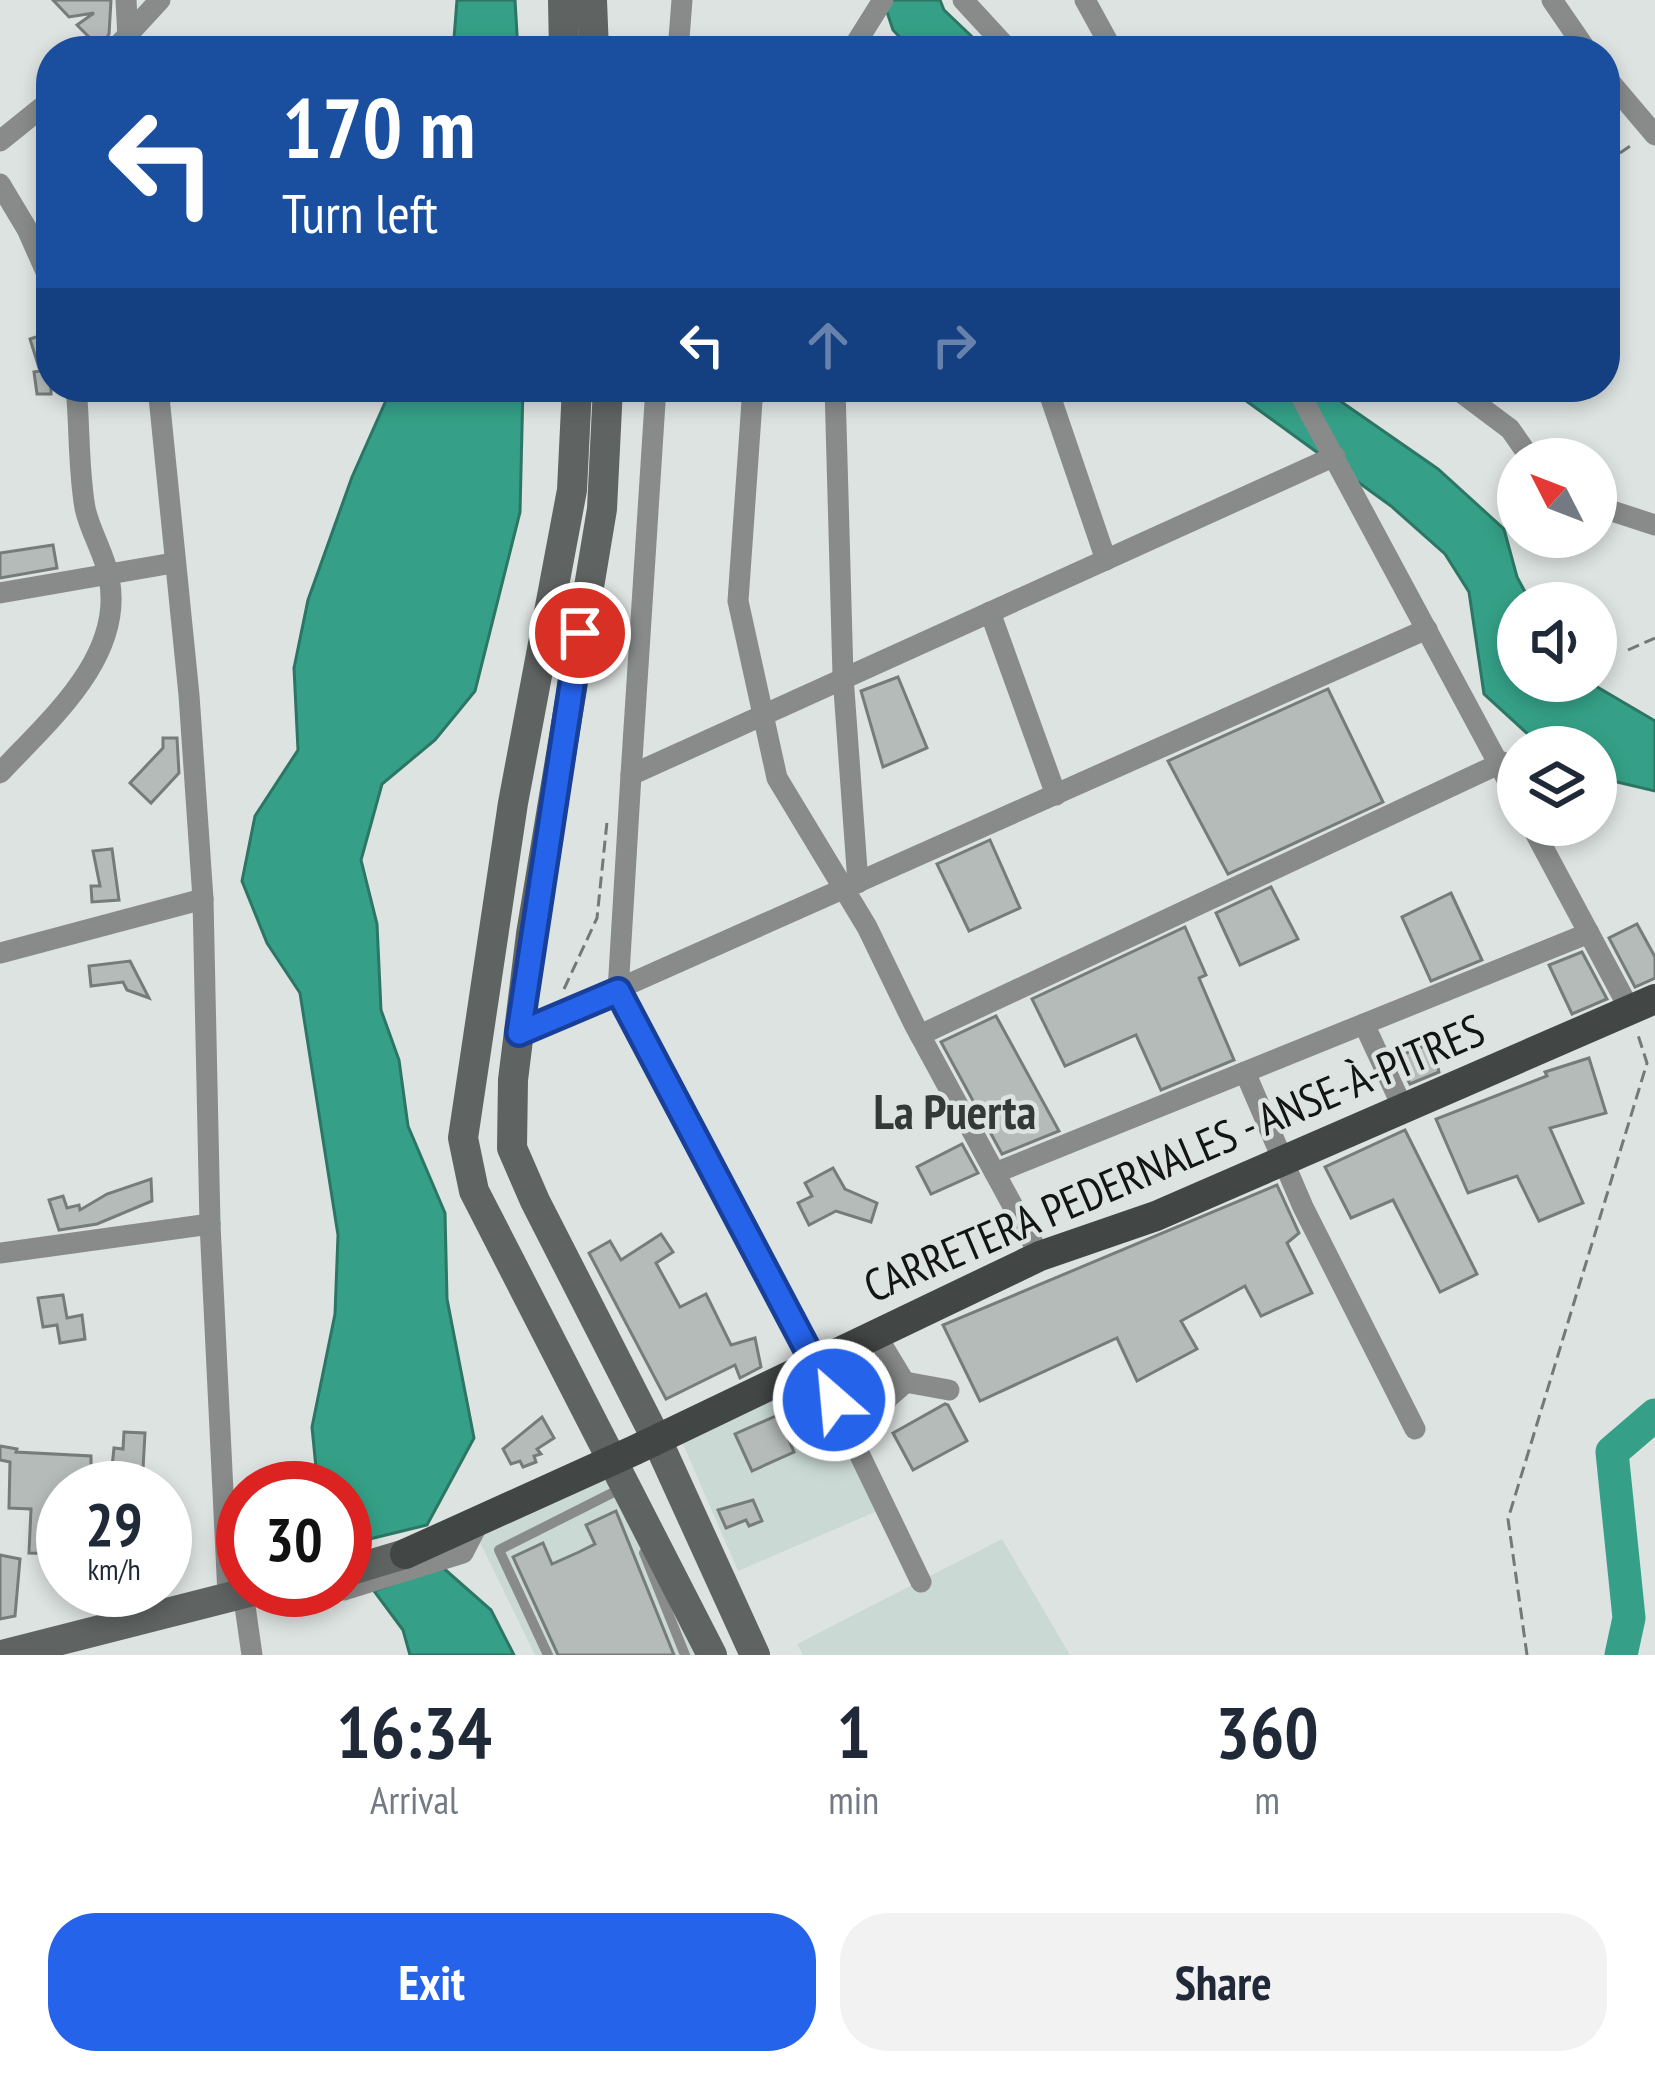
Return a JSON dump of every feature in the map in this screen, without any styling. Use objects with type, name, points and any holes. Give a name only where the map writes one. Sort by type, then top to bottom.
[{"type":"main road","name":"CARRETERA PEDERNALES - ANSE-À-PITRES","points":[[405,1554],[478,1522],[615,1475],[656,1440],[1040,1256],[1156,1216],[1642,1004]]},
{"type":"street","points":[[124,36],[126,0]]},
{"type":"street","points":[[132,36],[160,0]]},
{"type":"street","points":[[563,0],[564,36]]},
{"type":"street","points":[[592,0],[593,36]]},
{"type":"street","points":[[679,36],[682,0]]},
{"type":"street","points":[[861,36],[884,0]]},
{"type":"street","points":[[963,0],[996,36]]},
{"type":"street","points":[[1085,0],[1105,36]]},
{"type":"street","points":[[1552,0],[1577,36]]},
{"type":"street","points":[[1620,94],[1653,133]]},
{"type":"street","points":[[0,141],[36,112]]},
{"type":"street","points":[[0,184],[36,249]]},
{"type":"street","points":[[0,772],[99,655],[112,603],[109,574],[87,516],[81,482],[77,402]]},
{"type":"street","points":[[159,402],[189,695],[203,899],[209,1224],[231,1461]]},
{"type":"street","points":[[576,402],[572,490],[513,803],[463,1138],[474,1191],[615,1475],[712,1655]]},
{"type":"street","points":[[607,402],[602,509],[535,911],[513,1080],[512,1148],[656,1440],[755,1655]]},
{"type":"street","points":[[655,402],[618,991],[816,1364],[921,1582]]},
{"type":"street","points":[[752,402],[738,601],[777,778],[850,886],[920,1035],[1040,1256]]},
{"type":"street","points":[[835,402],[850,886]]},
{"type":"street","points":[[1053,402],[1106,560]]},
{"type":"street","points":[[1304,402],[1497,760]]},
{"type":"street","points":[[1474,402],[1516,438]]},
{"type":"street","points":[[631,775],[1335,456]]},
{"type":"street","points":[[1617,513],[1655,525]]},
{"type":"street","points":[[0,593],[173,563]]},
{"type":"street","points":[[990,612],[1056,795]]},
{"type":"street","points":[[519,1033],[1427,628]]},
{"type":"street","points":[[920,1035],[1497,765]]},
{"type":"street","points":[[1543,846],[1589,933],[1642,1004]]},
{"type":"street","points":[[0,953],[203,899]]},
{"type":"street","points":[[994,1172],[1589,933]]},
{"type":"street","points":[[1364,1024],[1403,1108]]},
{"type":"street","points":[[1245,1072],[1304,1207],[1415,1429]]},
{"type":"street","points":[[0,1253],[209,1224]]},
{"type":"street","points":[[876,1335],[905,1382],[950,1390]]},
{"type":"street","points":[[875,1419],[905,1382]]},
{"type":"street","points":[[372,1577],[463,1553],[478,1522]]},
{"type":"street","points":[[372,1570],[405,1554]]},
{"type":"street","points":[[2,1655],[73,1646],[216,1601]]},
{"type":"street","points":[[247,1617],[252,1655]]},
{"type":"lane","points":[[548,1655],[499,1550],[615,1475],[686,1655]]},
{"type":"path","points":[[1620,154],[1653,133]]},
{"type":"path","points":[[1628,650],[1655,638]]},
{"type":"path","points":[[1527,1655],[1508,1520],[1647,1063],[1642,1004]]},
{"type":"shaded area","points":[[457,0],[515,0],[517,36],[454,36]]},
{"type":"shaded area","points":[[883,0],[940,0],[971,36],[899,36]]},
{"type":"shaded area","points":[[385,402],[523,402],[520,512],[475,691],[435,740],[382,784],[361,860],[377,924],[381,1010],[399,1060],[408,1126],[445,1213],[447,1299],[474,1438],[427,1525],[372,1538],[372,1461],[315,1461],[312,1427],[335,1314],[338,1235],[300,993],[267,943],[242,881],[255,816],[298,750],[294,668],[308,600],[352,477]]},
{"type":"shaded area","points":[[1248,402],[1342,402],[1438,469],[1497,523],[1497,558],[1512,558],[1520,582],[1497,582],[1497,702],[1617,699],[1655,721],[1655,791],[1617,782],[1617,726],[1519,726],[1484,694],[1469,592],[1445,554],[1391,506]]},
{"type":"shaded area","points":[[816,1379],[882,1509],[738,1571],[680,1437]]},
{"type":"shaded area","points":[[624,1464],[706,1655],[535,1655],[474,1530]]},
{"type":"shaded area","points":[[1002,1539],[1070,1655],[803,1655],[797,1644]]},
{"type":"shaded area","points":[[441,1566],[491,1610],[514,1655],[410,1655],[403,1630],[374,1591]]},
{"type":"building","points":[[53,0],[111,0],[108,36],[88,36],[77,25],[94,13],[69,17]]},
{"type":"building","points":[[53,545],[57,568],[0,578],[0,553]]},
{"type":"building","points":[[898,677],[927,748],[883,767],[861,691]]},
{"type":"building","points":[[1328,689],[1383,802],[1228,874],[1168,761]]},
{"type":"building","points":[[163,738],[177,738],[179,773],[151,803],[130,783],[163,748]]},
{"type":"building","points":[[990,840],[1020,908],[969,931],[937,864]]},
{"type":"building","points":[[112,849],[119,900],[92,902],[91,886],[100,886],[93,851]]},
{"type":"building","points":[[1271,887],[1298,939],[1240,965],[1216,913]]},
{"type":"building","points":[[1451,893],[1482,960],[1431,981],[1402,917]]},
{"type":"building","points":[[1637,924],[1655,957],[1655,978],[1635,987],[1609,938]]},
{"type":"building","points":[[1185,927],[1206,975],[1199,978],[1234,1060],[1161,1090],[1136,1035],[1065,1066],[1032,999]]},
{"type":"building","points":[[1582,952],[1607,999],[1572,1014],[1549,965]]},
{"type":"building","points":[[130,961],[149,998],[127,990],[123,982],[91,986],[89,966]]},
{"type":"building","points":[[996,1016],[1059,1131],[1002,1154],[941,1042]]},
{"type":"building","points":[[1432,1043],[1439,1072],[1410,1084],[1396,1057]]},
{"type":"building","points":[[1589,1058],[1606,1113],[1550,1128],[1583,1203],[1539,1221],[1517,1176],[1468,1193],[1436,1119]]},
{"type":"building","points":[[1405,1130],[1477,1274],[1440,1292],[1393,1200],[1351,1218],[1325,1167]]},
{"type":"building","points":[[962,1144],[978,1173],[931,1194],[917,1167]]},
{"type":"building","points":[[833,1168],[845,1189],[877,1203],[871,1222],[836,1211],[809,1225],[798,1203],[812,1196],[805,1183]]},
{"type":"building","points":[[151,1179],[152,1201],[97,1224],[59,1230],[49,1200],[63,1196],[67,1208],[79,1205],[80,1210],[107,1194]]},
{"type":"building","points":[[1277,1185],[1299,1233],[1287,1243],[1312,1293],[1261,1316],[1245,1286],[1181,1321],[1197,1349],[1137,1381],[1117,1338],[980,1401],[943,1325]]},
{"type":"building","points":[[661,1234],[673,1252],[656,1263],[680,1307],[706,1294],[731,1345],[755,1338],[761,1367],[740,1378],[735,1365],[666,1399],[589,1253],[610,1241],[621,1260]]},
{"type":"building","points":[[63,1295],[67,1318],[82,1315],[85,1339],[60,1343],[57,1325],[43,1327],[38,1298]]},
{"type":"building","points":[[945,1404],[967,1441],[913,1470],[893,1433]]},
{"type":"building","points":[[778,1415],[794,1452],[752,1471],[735,1434]]},
{"type":"building","points":[[542,1417],[554,1438],[537,1449],[541,1454],[534,1456],[536,1462],[523,1467],[520,1461],[511,1464],[503,1449]]},
{"type":"building","points":[[124,1432],[145,1433],[143,1461],[113,1461],[114,1448],[123,1449]]},
{"type":"building","points":[[0,1446],[16,1452],[91,1456],[91,1461],[36,1461],[36,1553],[29,1553],[31,1509],[9,1508],[10,1462],[0,1460]]},
{"type":"building","points":[[753,1500],[762,1521],[749,1526],[746,1520],[726,1528],[718,1510]]},
{"type":"building","points":[[616,1511],[674,1655],[558,1655],[513,1557],[543,1543],[552,1564],[579,1552],[595,1544],[586,1525]]},
{"type":"building","points":[[0,1555],[20,1559],[15,1616],[0,1619]]},
{"type":"waterway","points":[[1621,1655],[1629,1618],[1612,1452],[1655,1415]]},
{"type":"district","name":"La Puerta","points":[[955,1112]]},
{"type":"route","points":[[580,633],[519,1033],[618,991],[834,1400]]}]
